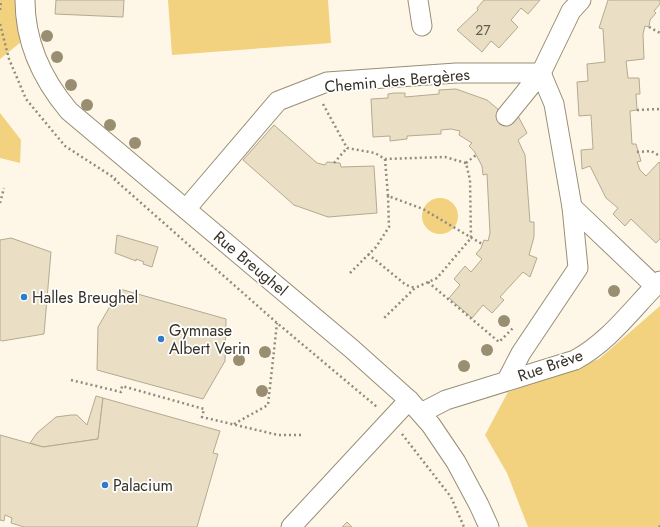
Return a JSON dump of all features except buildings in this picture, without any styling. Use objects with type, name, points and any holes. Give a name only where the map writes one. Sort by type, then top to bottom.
[{"type":"street","name":"Rue Breughel","points":[[25,0],[28,35],[34,54],[53,92],[69,111],[89,130],[186,209],[352,349],[415,406],[456,462],[480,504],[489,527]]},
{"type":"street","points":[[418,0],[422,26]]},
{"type":"street","points":[[506,116],[541,73],[571,11],[581,0]]},
{"type":"street","name":"Chemin des Bergères","points":[[186,209],[278,101],[327,82],[456,73],[541,73]]},
{"type":"street","points":[[507,380],[521,353],[578,268],[572,207],[554,104],[541,73]]},
{"type":"street","points":[[572,207],[658,283]]},
{"type":"street","name":"Rue Brève","points":[[291,527],[391,420],[415,406],[446,400],[575,360],[584,355],[601,341],[658,283]]},
{"type":"path","points":[[0,10],[1,0]]},
{"type":"path","points":[[649,27],[660,33]]},
{"type":"path","points":[[315,87],[346,148]]},
{"type":"path","points":[[637,110],[660,109]]},
{"type":"path","points":[[346,148],[375,153],[384,159],[445,157],[466,164]]},
{"type":"path","points":[[334,163],[346,148]]},
{"type":"path","points":[[637,152],[651,151],[660,156]]},
{"type":"path","points":[[466,164],[476,154]]},
{"type":"path","points":[[350,273],[376,247],[389,227],[388,196],[384,159]]},
{"type":"path","points":[[383,319],[415,288],[437,278],[471,238],[470,180],[466,164]]},
{"type":"path","points":[[114,179],[277,323],[391,420],[452,497],[464,527]]},
{"type":"path","points":[[0,203],[4,188]]},
{"type":"path","points":[[388,196],[423,209],[482,244]]},
{"type":"path","points":[[368,254],[406,285],[415,288]]},
{"type":"path","points":[[428,282],[499,342],[514,326]]},
{"type":"path","points":[[233,424],[268,405],[277,323]]},
{"type":"path","points":[[71,380],[120,392],[122,386],[204,409],[202,417],[278,435],[302,435]]},
{"type":"shaded area","points":[[0,0],[16,0],[15,15],[21,42],[0,59]]},
{"type":"shaded area","points":[[168,0],[328,0],[331,43],[172,55]]},
{"type":"shaded area","points":[[0,113],[21,140],[20,163],[0,158]]},
{"type":"shaded area","points":[[444,198],[453,203],[457,209],[457,223],[453,229],[444,234],[436,234],[427,229],[423,223],[422,212],[427,203],[433,199]]},
{"type":"shaded area","points":[[660,306],[660,527],[528,527],[507,473],[485,435],[508,392],[599,359]]},
{"type":"place","name":"Halles Breughel","points":[[24,297]]},
{"type":"place","name":"Gymnase Albert Verin","points":[[161,339]]},
{"type":"place","name":"Palacium","points":[[105,485]]}]
